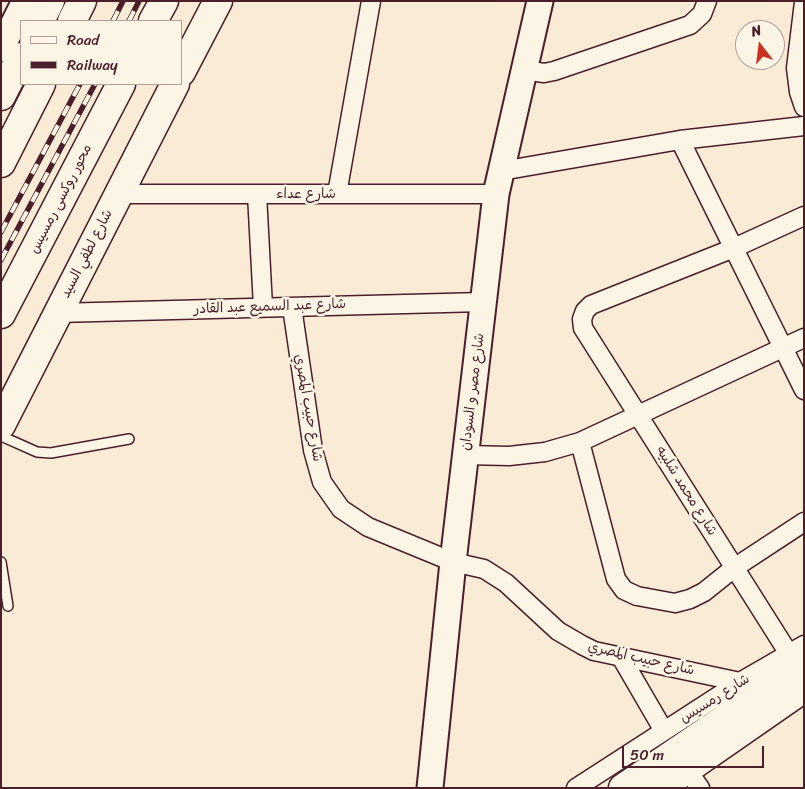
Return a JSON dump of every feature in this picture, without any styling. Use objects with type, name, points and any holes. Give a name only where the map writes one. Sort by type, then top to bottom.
[{"type":"main road","points":[[4,38],[25,1]]},
{"type":"main road","points":[[40,20],[50,1]]},
{"type":"main road","points":[[72,20],[82,1]]},
{"type":"main road","points":[[154,20],[164,1]]},
{"type":"main road","points":[[182,70],[218,1]]},
{"type":"main road","name":"شارع مصر و السودان","points":[[430,788],[465,455],[498,182],[540,1]]},
{"type":"main road","points":[[1,96],[20,59]]},
{"type":"main road","points":[[1,163],[40,85]]},
{"type":"main road","name":"محور روكسى رمسيس","points":[[1,314],[120,85]]},
{"type":"main road","name":"شارع لطفي السيد","points":[[1,425],[117,194],[174,85]]},
{"type":"main road","points":[[623,788],[799,654]]},
{"type":"main road","points":[[660,788],[694,779],[804,688]]},
{"type":"street","points":[[337,194],[371,1]]},
{"type":"street","points":[[524,70],[544,73],[554,71],[690,25],[702,14],[707,1]]},
{"type":"street","points":[[804,2],[796,68],[799,92],[804,107]]},
{"type":"street","name":"شارع عداء","points":[[117,194],[337,194],[498,182],[680,140],[804,126]]},
{"type":"street","points":[[680,140],[804,390]]},
{"type":"street","points":[[257,194],[263,307]]},
{"type":"street","points":[[734,248],[804,216]]},
{"type":"street","name":"شارع محمد شلبيه","points":[[734,248],[591,306],[585,311],[582,319],[583,328],[734,568],[799,654]]},
{"type":"street","name":"شارع عبد السميع عبد القادر","points":[[57,313],[483,302]]},
{"type":"street","name":"شارع حبيب المصري","points":[[292,307],[313,450],[322,482],[342,508],[368,527],[453,562],[484,569],[506,582],[547,623],[569,639],[594,651],[740,682]]},
{"type":"street","points":[[465,455],[509,456],[545,452],[580,442],[640,416],[804,338]]},
{"type":"street","points":[[580,442],[616,579],[624,590],[637,596],[675,603],[704,592],[734,568],[804,522]]},
{"type":"street","name":"شارع رمسيس","points":[[576,788],[740,682],[799,654]]},
{"type":"street","points":[[622,657],[664,731]]},
{"type":"lane","points":[[1,436],[36,452],[51,453],[129,439]]},
{"type":"lane","points":[[1,562],[8,606]]},
{"type":"railway","points":[[114,20],[123,1]]},
{"type":"railway","points":[[130,20],[139,1]]},
{"type":"railway","points":[[1,232],[79,85]]},
{"type":"railway","points":[[1,260],[94,85]]}]
